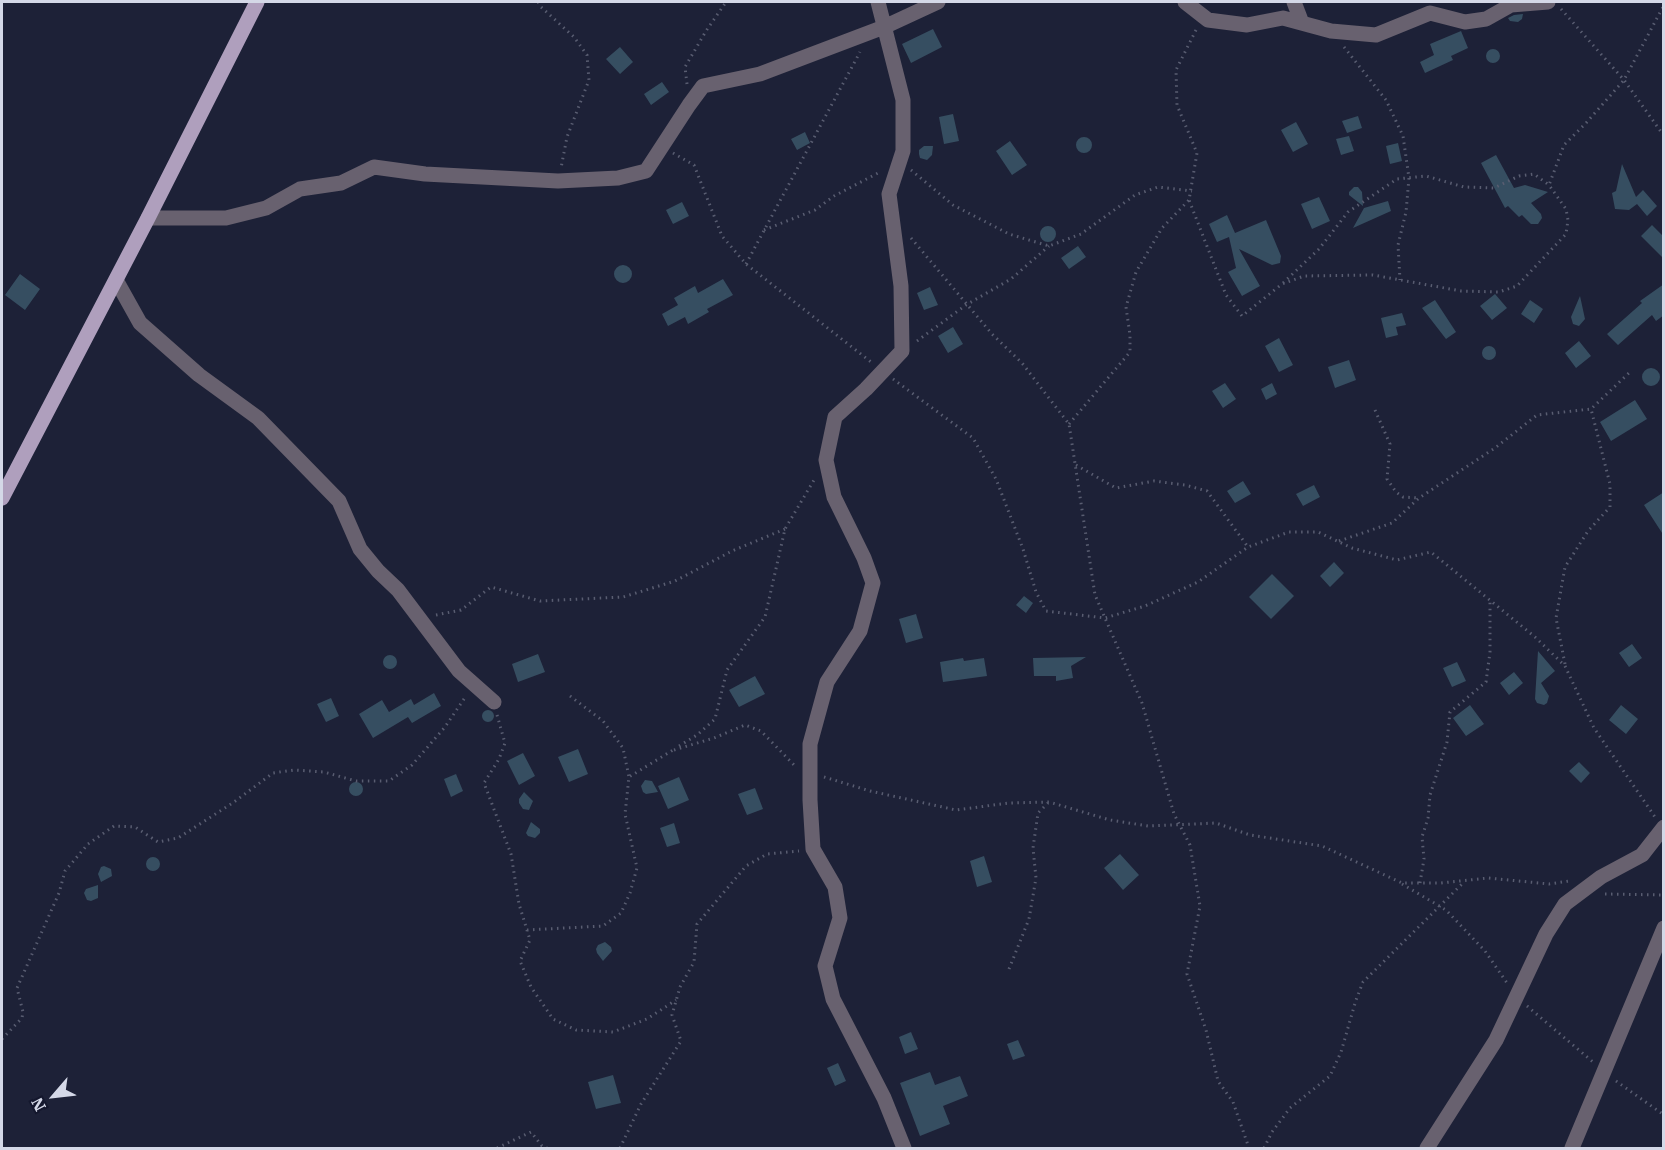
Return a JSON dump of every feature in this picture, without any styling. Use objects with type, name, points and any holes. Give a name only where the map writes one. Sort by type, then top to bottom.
[{"type":"main road","points":[[2,498],[148,218],[256,2]]},
{"type":"street","points":[[878,2],[878,30],[903,100],[903,152],[889,194],[901,286],[902,351],[835,417],[826,460],[834,497],[864,558],[873,584],[860,631],[827,682],[810,744],[810,800],[813,849],[835,887],[840,918],[825,966],[833,999],[884,1098],[904,1149]]},
{"type":"street","points":[[148,218],[226,218],[266,208],[300,189],[341,183],[374,167],[425,174],[558,181],[618,178],[646,171],[703,86],[760,74],[878,30],[938,2]]},
{"type":"street","points":[[1185,2],[1208,20],[1247,25],[1283,18],[1331,31],[1376,35],[1430,13],[1465,22],[1486,19],[1511,5],[1548,2]]},
{"type":"street","points":[[1294,2],[1302,23]]},
{"type":"street","points":[[116,280],[141,323],[199,375],[258,418],[339,501],[360,549],[398,590],[459,671],[494,702]]},
{"type":"street","points":[[1427,1149],[1496,1040],[1546,933],[1565,904],[1601,877],[1642,855],[1663,828]]},
{"type":"street","points":[[1572,1149],[1664,928]]},
{"type":"path","points":[[538,2],[574,37],[587,55],[589,80],[567,137],[558,181]]},
{"type":"path","points":[[689,105],[685,67],[726,2]]},
{"type":"path","points":[[1554,2],[1624,80],[1664,136]]},
{"type":"path","points":[[1549,185],[1564,145],[1624,80],[1664,5]]},
{"type":"path","points":[[1069,424],[1130,352],[1131,335],[1126,307],[1136,272],[1162,228],[1189,200],[1192,191],[1197,153],[1177,105],[1176,70],[1203,16]]},
{"type":"path","points":[[746,264],[878,30]]},
{"type":"path","points":[[1331,31],[1386,100],[1403,136],[1409,178],[1406,212],[1398,245],[1400,280]]},
{"type":"path","points":[[663,147],[694,165],[722,236],[746,264],[973,438],[996,479],[1023,549],[1036,592],[1046,611],[1105,618],[1145,606],[1198,582],[1248,547],[1289,532],[1318,532],[1352,548],[1397,561],[1431,552],[1535,637],[1565,666]]},
{"type":"path","points":[[764,230],[815,210],[834,196],[900,161],[953,205],[1009,234],[1049,246]]},
{"type":"path","points":[[1189,200],[1226,295],[1242,316],[1282,284],[1319,249],[1348,212],[1397,179],[1426,176],[1464,187],[1494,188],[1519,176],[1534,174],[1549,185],[1566,209],[1568,220],[1566,234],[1517,286],[1499,292],[1461,291],[1373,275],[1304,276],[1282,284]]},
{"type":"path","points":[[902,351],[966,305],[1011,279],[1049,246],[1081,234],[1135,195],[1158,188],[1192,191]]},
{"type":"path","points":[[891,215],[966,305],[1022,363],[1069,424],[1095,595],[1142,703],[1174,814],[1190,845],[1200,906],[1187,974],[1206,1030],[1218,1081],[1233,1102],[1249,1149]]},
{"type":"path","points":[[1337,541],[1392,523],[1419,498],[1473,464],[1537,415],[1591,409],[1630,372]]},
{"type":"path","points":[[1591,409],[1610,484],[1610,507],[1588,531],[1565,567],[1556,618],[1565,666],[1594,728],[1663,828]]},
{"type":"path","points":[[1375,410],[1390,444],[1386,478],[1396,492],[1403,497],[1419,498]]},
{"type":"path","points":[[629,777],[697,735],[715,719],[727,669],[765,617],[785,529],[826,460]]},
{"type":"path","points":[[1075,465],[1116,488],[1154,481],[1185,485],[1207,491],[1248,547]]},
{"type":"path","points":[[409,606],[439,616],[461,610],[492,587],[540,601],[623,597],[675,581],[732,550],[785,529]]},
{"type":"path","points":[[1420,883],[1424,859],[1422,837],[1428,818],[1430,795],[1447,742],[1450,712],[1486,682],[1490,652],[1490,599]]},
{"type":"path","points":[[2,1039],[22,1018],[17,988],[59,893],[65,871],[88,844],[114,826],[135,827],[158,842],[178,837],[234,802],[273,773],[294,770],[324,772],[356,781],[389,781],[412,765],[445,727],[474,684]]},
{"type":"path","points":[[527,930],[603,927],[621,913],[630,894],[637,868],[625,814],[629,777],[623,748],[603,721],[570,696]]},
{"type":"path","points":[[494,702],[505,743],[499,759],[484,783],[511,854],[519,904],[530,940],[520,961],[531,987],[553,1019],[576,1030],[613,1032],[647,1019],[676,1000]]},
{"type":"path","points":[[674,750],[714,738],[745,725],[761,730],[792,765],[810,773],[870,791],[956,810],[1009,803],[1049,802],[1110,820],[1148,826],[1216,823],[1250,835],[1322,846],[1402,883],[1440,906],[1485,951],[1516,997],[1604,1072],[1664,1115]]},
{"type":"path","points":[[1009,969],[1029,919],[1036,878],[1034,848],[1038,813],[1049,802]]},
{"type":"path","points":[[620,1148],[641,1104],[681,1041],[672,1015],[680,987],[694,963],[697,924],[746,866],[766,854],[813,849]]},
{"type":"path","points":[[1402,883],[1488,878],[1549,884],[1569,881]]},
{"type":"path","points":[[1264,1149],[1272,1132],[1290,1108],[1330,1076],[1341,1052],[1356,1000],[1364,982],[1465,880]]},
{"type":"path","points":[[1581,892],[1664,895]]},
{"type":"path","points":[[497,1149],[531,1132],[547,1149]]},
{"type":"building","points":[[1523,14],[1522,19],[1518,22],[1510,21],[1508,18],[1514,15]]},
{"type":"building","points":[[933,29],[942,47],[911,63],[902,44]]},
{"type":"building","points":[[1461,31],[1468,48],[1451,56],[1453,60],[1425,73],[1420,62],[1434,55],[1430,44]]},
{"type":"building","points":[[620,47],[633,62],[620,74],[606,59]]},
{"type":"building","points":[[1490,49],[1496,49],[1500,56],[1496,63],[1490,63],[1486,59],[1486,53]]},
{"type":"building","points":[[662,82],[669,92],[651,105],[644,94]]},
{"type":"building","points":[[953,114],[959,141],[944,144],[939,117]]},
{"type":"building","points":[[1358,116],[1362,128],[1347,133],[1342,121]]},
{"type":"building","points":[[1296,122],[1308,144],[1293,152],[1281,130]]},
{"type":"building","points":[[805,132],[810,143],[797,150],[791,139]]},
{"type":"building","points":[[1349,136],[1354,151],[1341,155],[1336,139]]},
{"type":"building","points":[[1084,137],[1090,139],[1092,145],[1090,151],[1084,153],[1078,151],[1076,145],[1078,139]]},
{"type":"building","points":[[1010,141],[1027,165],[1012,175],[996,151]]},
{"type":"building","points":[[1398,143],[1402,161],[1390,164],[1386,146]]},
{"type":"building","points":[[924,146],[933,146],[932,155],[927,160],[920,158],[919,154],[919,150]]},
{"type":"building","points":[[1496,155],[1514,188],[1525,185],[1548,192],[1531,203],[1541,214],[1542,218],[1538,224],[1531,224],[1522,215],[1519,217],[1508,206],[1505,208],[1481,163]]},
{"type":"building","points":[[1622,164],[1636,197],[1643,190],[1657,206],[1647,216],[1637,204],[1629,210],[1615,209],[1612,193],[1616,191]]},
{"type":"building","points":[[1354,187],[1358,187],[1362,192],[1363,206],[1349,195]]},
{"type":"building","points":[[1319,197],[1330,221],[1312,229],[1301,204]]},
{"type":"building","points":[[1388,201],[1391,211],[1353,228],[1364,208]]},
{"type":"building","points":[[682,202],[689,216],[673,224],[666,210]]},
{"type":"building","points":[[1227,215],[1235,233],[1266,220],[1281,256],[1280,263],[1272,265],[1239,249],[1260,286],[1242,296],[1228,272],[1236,268],[1229,237],[1217,242],[1209,224]]},
{"type":"building","points":[[1652,225],[1664,237],[1664,259],[1641,236]]},
{"type":"building","points":[[1048,226],[1056,234],[1048,242],[1040,234]]},
{"type":"building","points":[[1078,246],[1086,257],[1069,269],[1061,258]]},
{"type":"building","points":[[623,265],[629,268],[632,274],[629,280],[623,283],[617,280],[614,274],[617,268]]},
{"type":"building","points":[[20,274],[40,289],[25,310],[5,295]]},
{"type":"building","points":[[723,279],[733,295],[707,309],[709,312],[688,324],[685,317],[668,326],[662,314],[678,305],[674,298],[695,286],[698,293]]},
{"type":"building","points":[[1664,284],[1664,315],[1656,321],[1652,315],[1618,345],[1607,334],[1642,303],[1640,301]]},
{"type":"building","points":[[930,287],[938,305],[924,310],[917,293]]},
{"type":"building","points":[[1495,294],[1507,308],[1492,320],[1480,306]]},
{"type":"building","points":[[1580,296],[1585,319],[1579,326],[1573,324],[1571,317]]},
{"type":"building","points":[[1435,300],[1456,332],[1446,339],[1422,308]]},
{"type":"building","points":[[1530,300],[1543,309],[1534,323],[1521,314]]},
{"type":"building","points":[[1402,313],[1406,325],[1396,327],[1398,335],[1386,338],[1381,318]]},
{"type":"building","points":[[953,327],[963,344],[948,353],[938,336]]},
{"type":"building","points":[[1279,338],[1293,365],[1279,372],[1265,346]]},
{"type":"building","points":[[1579,341],[1591,356],[1576,368],[1565,353]]},
{"type":"building","points":[[1489,346],[1494,348],[1496,353],[1494,358],[1489,360],[1484,358],[1482,353],[1484,348]]},
{"type":"building","points":[[1349,360],[1356,380],[1335,388],[1328,367]]},
{"type":"building","points":[[1647,368],[1655,368],[1660,373],[1658,384],[1647,386],[1642,381],[1642,373]]},
{"type":"building","points":[[1225,383],[1236,399],[1223,408],[1212,391]]},
{"type":"building","points":[[1272,383],[1277,394],[1266,400],[1261,389]]},
{"type":"building","points":[[1635,400],[1647,419],[1611,441],[1600,422]]},
{"type":"building","points":[[1243,481],[1251,494],[1235,503],[1227,491]]},
{"type":"building","points":[[1314,485],[1320,497],[1303,506],[1296,494]]},
{"type":"building","points":[[1664,492],[1664,536],[1644,505]]},
{"type":"building","points":[[1334,562],[1344,573],[1330,587],[1320,576]]},
{"type":"building","points":[[1272,574],[1294,596],[1271,619],[1249,597]]},
{"type":"building","points":[[1024,596],[1033,603],[1026,613],[1016,605]]},
{"type":"building","points":[[916,614],[923,638],[906,643],[899,619]]},
{"type":"building","points":[[1632,644],[1642,658],[1629,667],[1619,653]]},
{"type":"building","points":[[1538,651],[1555,671],[1541,683],[1549,696],[1544,705],[1537,703],[1535,699]]},
{"type":"building","points":[[538,654],[545,672],[518,682],[512,664]]},
{"type":"building","points":[[387,655],[393,655],[397,662],[393,669],[387,669],[383,665],[383,659]]},
{"type":"building","points":[[1086,657],[1071,666],[1073,678],[1056,681],[1056,676],[1034,676],[1033,658]]},
{"type":"building","points":[[963,658],[964,661],[984,658],[987,676],[943,682],[940,662]]},
{"type":"building","points":[[1457,662],[1466,681],[1452,687],[1443,668]]},
{"type":"building","points":[[1514,672],[1523,683],[1509,695],[1500,683]]},
{"type":"building","points":[[755,676],[765,694],[739,707],[729,690]]},
{"type":"building","points":[[434,693],[441,706],[412,723],[408,717],[373,738],[359,714],[382,700],[389,712],[411,699],[414,705]]},
{"type":"building","points":[[331,698],[339,716],[326,722],[317,704]]},
{"type":"building","points":[[1470,705],[1484,724],[1466,736],[1453,718]]},
{"type":"building","points":[[1621,705],[1638,719],[1626,734],[1609,720]]},
{"type":"building","points":[[490,710],[494,716],[490,722],[486,722],[482,714]]},
{"type":"building","points":[[578,749],[588,774],[569,782],[558,757]]},
{"type":"building","points":[[523,753],[535,776],[519,785],[507,761]]},
{"type":"building","points":[[1579,762],[1590,773],[1581,783],[1569,771]]},
{"type":"building","points":[[456,774],[463,791],[451,797],[444,779]]},
{"type":"building","points":[[679,777],[689,800],[668,809],[658,786]]},
{"type":"building","points":[[645,780],[652,781],[658,792],[646,794],[643,792],[641,786]]},
{"type":"building","points":[[356,782],[361,784],[363,789],[361,794],[356,796],[351,794],[349,789],[351,784]]},
{"type":"building","points":[[755,788],[763,809],[747,815],[738,794]]},
{"type":"building","points":[[524,792],[533,801],[529,810],[523,809],[519,803]]},
{"type":"building","points":[[531,822],[540,829],[540,833],[535,838],[526,833]]},
{"type":"building","points":[[674,823],[680,843],[667,847],[660,828]]},
{"type":"building","points":[[1120,854],[1139,875],[1123,890],[1104,868]]},
{"type":"building","points":[[984,856],[992,882],[977,887],[970,861]]},
{"type":"building","points":[[150,857],[156,857],[160,864],[156,871],[150,871],[146,867],[146,861]]},
{"type":"building","points":[[104,866],[111,869],[112,876],[101,882],[98,874]]},
{"type":"building","points":[[98,885],[98,898],[87,900],[84,893],[86,889]]},
{"type":"building","points":[[605,942],[612,951],[603,961],[596,949],[598,945]]},
{"type":"building","points":[[911,1032],[918,1049],[905,1054],[899,1037]]},
{"type":"building","points":[[1018,1040],[1025,1056],[1013,1060],[1007,1044]]},
{"type":"building","points":[[838,1063],[846,1081],[835,1086],[827,1068]]},
{"type":"building","points":[[930,1072],[935,1085],[960,1076],[968,1096],[943,1106],[950,1124],[920,1136],[900,1083]]},
{"type":"building","points":[[613,1075],[621,1103],[596,1109],[588,1082]]}]
